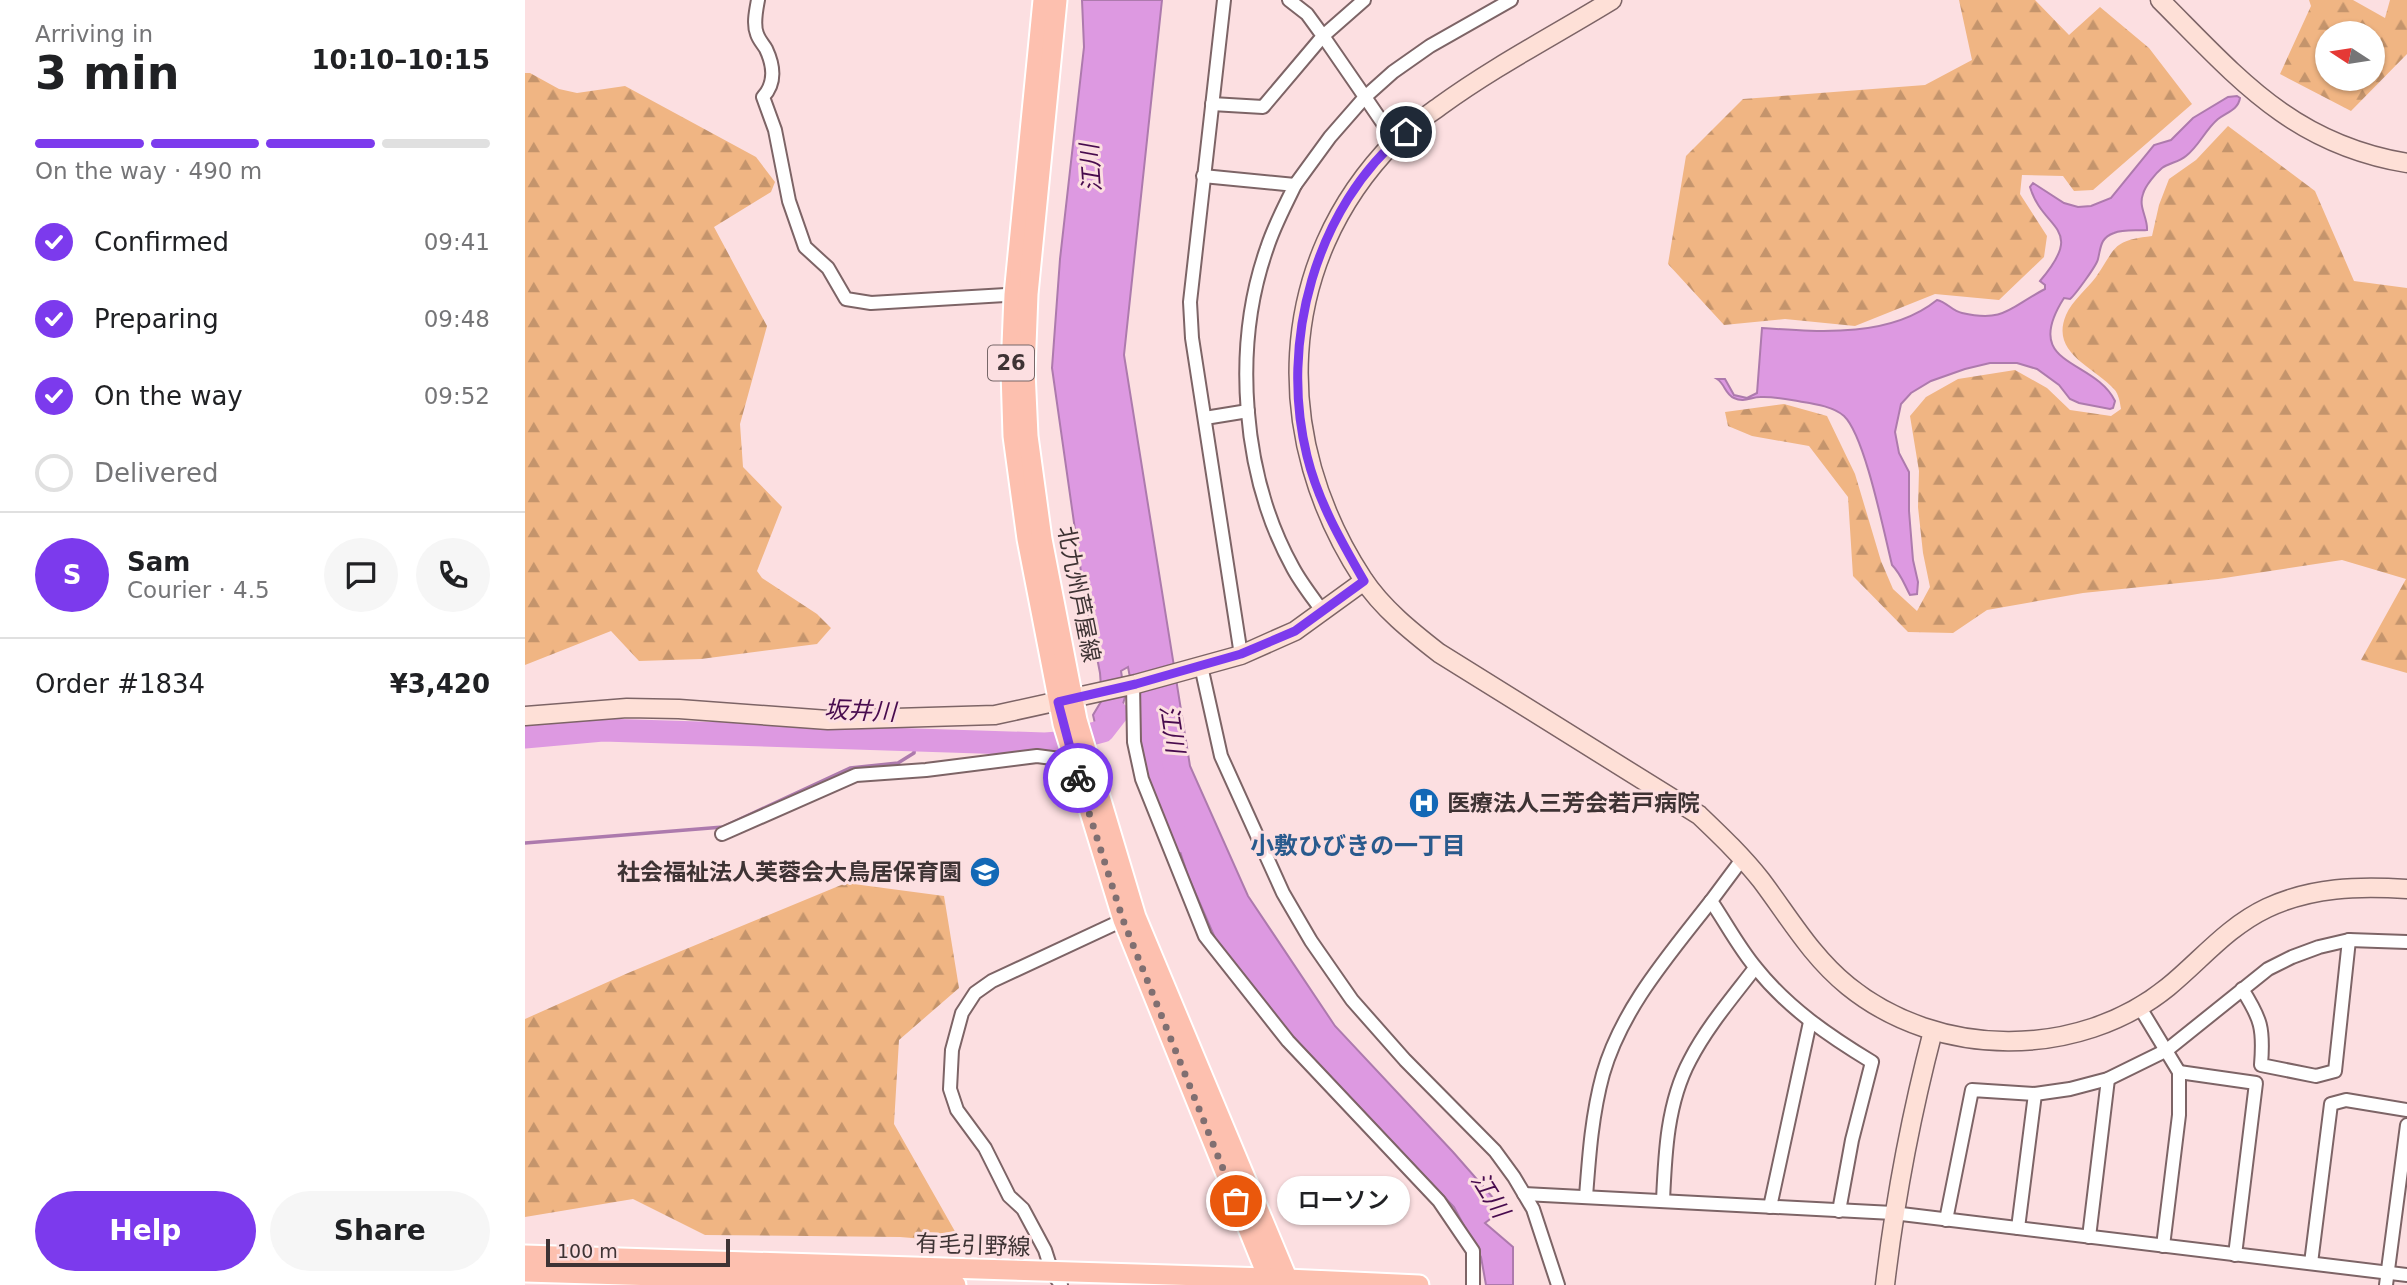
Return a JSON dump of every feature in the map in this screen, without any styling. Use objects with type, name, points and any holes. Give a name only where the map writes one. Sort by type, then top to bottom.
[{"type":"main road","name":"北九州芦屋線","points":[[1021,294],[1043,0]]},
{"type":"main road","name":"北九州芦屋線","points":[[1057,0],[1011,371],[1013,436],[1027,539],[1074,698],[1070,722],[1123,920],[1279,1282]]},
{"type":"main road","name":"北九州芦屋線","points":[[1080,761],[1136,917],[1279,1282]]},
{"type":"main road","name":"有毛引野線","points":[[525,1255],[1056,1279],[1419,1285]]},
{"type":"main road","name":"有毛引野線","points":[[525,1272],[955,1285]]},
{"type":"street","points":[[758,0],[755,11],[756,31],[772,66],[773,81],[763,97],[775,130],[789,201],[804,247],[828,268],[846,299],[871,303],[1021,294]]},
{"type":"street","points":[[1224,0],[1190,302],[1192,338],[1241,654]]},
{"type":"street","points":[[1289,0],[1307,14],[1395,141]]},
{"type":"street","points":[[1212,104],[1263,107],[1323,36],[1364,0]]},
{"type":"street","points":[[1322,612],[1293,568],[1273,523],[1251,440],[1246,369],[1255,291],[1266,249],[1295,185],[1365,97],[1393,72],[1430,46],[1511,0]]},
{"type":"street","points":[[1612,0],[1469,85],[1395,141],[1344,205],[1323,251],[1304,311],[1297,360],[1298,396],[1307,457],[1317,489],[1335,530],[1364,581],[1412,633],[1439,653],[1699,815],[1743,858],[1816,957],[1849,987],[1893,1014],[1933,1031],[2013,1042],[2060,1038],[2098,1026],[2139,1006],[2167,987],[2234,927],[2266,909],[2325,889],[2407,889]]},
{"type":"street","points":[[2160,0],[2237,77],[2305,129],[2355,150],[2407,163]]},
{"type":"street","points":[[1203,176],[1295,185]]},
{"type":"street","points":[[1205,418],[1248,411]]},
{"type":"street","points":[[525,716],[627,708],[679,709],[828,720],[995,715],[1131,685],[1241,654],[1295,631],[1364,581]]},
{"type":"street","points":[[1197,667],[1221,756],[1283,893],[1311,941],[1352,1000],[1405,1060],[1495,1152],[1533,1209],[1558,1285]]},
{"type":"street","points":[[1131,685],[1134,742],[1142,779],[1205,936],[1288,1041],[1439,1200],[1473,1251],[1473,1285]]},
{"type":"street","points":[[722,834],[856,775],[926,770],[1037,756],[1080,761]]},
{"type":"street","points":[[1586,1197],[1596,1106],[1612,1048],[1642,992],[1743,858]]},
{"type":"street","points":[[1711,901],[1755,968],[1810,1022],[1872,1062],[1852,1140],[1839,1211]]},
{"type":"street","points":[[1056,1279],[1045,1250],[1023,1209],[1009,1196],[985,1148],[957,1110],[950,1089],[956,1029],[962,1013],[975,993],[992,981],[1123,920]]},
{"type":"street","points":[[1945,1220],[1972,1090],[2035,1094],[2070,1089],[2108,1079],[2167,1050],[2242,989],[2292,957],[2349,940],[2407,942]]},
{"type":"street","points":[[2242,989],[2259,1016],[2261,1065],[2316,1076],[2335,1070],[2349,940]]},
{"type":"street","points":[[1663,1201],[1665,1157],[1678,1088],[1690,1060],[1714,1021],[1755,968]]},
{"type":"street","points":[[2139,1006],[2179,1072],[2179,1115],[2163,1246]]},
{"type":"street","points":[[1770,1207],[1810,1022]]},
{"type":"street","points":[[1885,1285],[1893,1213],[1913,1108],[1933,1031]]},
{"type":"street","points":[[2179,1072],[2256,1083],[2235,1255]]},
{"type":"street","points":[[2089,1237],[2108,1079]]},
{"type":"street","points":[[2018,1228],[2035,1094]]},
{"type":"street","points":[[2311,1264],[2331,1104],[2346,1100],[2407,1110]]},
{"type":"street","points":[[2387,1279],[2407,1125]]},
{"type":"street","points":[[1524,1194],[1893,1213],[2311,1264],[2387,1279],[2407,1275]]},
{"type":"green space","points":[[1959,0],[2035,0],[2069,35],[2100,7],[2149,48],[2192,104],[2093,190],[2074,191],[2063,176],[2022,175],[2020,194],[2047,236],[2044,257],[1999,300],[1935,294],[1855,326],[1785,319],[1724,325],[1668,264],[1686,156],[1743,99],[1925,85],[1972,60]]},
{"type":"green space","points":[[2309,0],[2353,0],[2385,18],[2390,0],[2407,0],[2407,54],[2385,76],[2385,21],[2315,21],[2315,91],[2371,91],[2351,111],[2280,74],[2311,6]]},
{"type":"green space","points":[[525,73],[530,73],[559,89],[577,93],[625,86],[756,157],[775,182],[771,192],[714,227],[767,326],[740,424],[743,467],[782,507],[757,571],[762,578],[817,614],[831,628],[817,644],[701,659],[639,661],[611,631],[525,665]]},
{"type":"green space","points":[[2228,126],[2315,191],[2354,281],[2407,288],[2407,673],[2361,660],[2406,579],[2342,560],[2218,579],[2083,593],[1987,610],[1953,633],[1908,632],[1853,576],[1848,497],[1809,446],[1752,436],[1728,426],[1725,412],[1784,404],[1827,416],[1855,474],[1881,561],[1893,589],[1917,611],[1930,587],[1923,553],[1918,507],[1919,471],[1910,416],[1926,397],[1958,379],[2015,370],[2047,388],[2070,410],[2111,416],[2121,409],[2114,389],[2069,349],[2063,328],[2066,315],[2117,247],[2129,240],[2152,236],[2159,205],[2169,179],[2196,160]]},
{"type":"green space","points":[[846,883],[944,896],[959,988],[899,1040],[894,1124],[961,1242],[900,1237],[705,1235],[633,1199],[525,1217],[525,1019],[628,973]]},
{"type":"water","points":[[1082,0],[1162,0],[1124,355],[1190,766],[1248,896],[1335,1026],[1503,1209],[1485,1223],[1513,1247],[1513,1285],[1486,1285],[1481,1257],[1454,1207],[1286,1030],[1215,938],[1188,876],[1140,729],[1128,667],[1121,671],[1125,697],[1115,732],[1099,741],[1093,715],[1102,700],[1100,673],[1083,586],[1052,368],[1060,259],[1084,47]]},
{"type":"water","points":[[2228,97],[2240,98],[2237,105],[2213,123],[2191,152],[2162,168],[2148,184],[2142,199],[2147,230],[2121,231],[2106,237],[2094,267],[2073,296],[2070,299],[2064,298],[2053,320],[2050,337],[2055,350],[2105,387],[2115,401],[2113,408],[2070,399],[2059,385],[2037,369],[2017,363],[1990,363],[1931,381],[1911,393],[1901,404],[1895,432],[1899,453],[1909,472],[1913,560],[1918,582],[1917,594],[1910,595],[1892,565],[1866,463],[1852,427],[1844,416],[1825,406],[1782,398],[1738,399],[1731,396],[1717,379],[1725,379],[1734,395],[1747,398],[1757,393],[1762,328],[1830,331],[1876,327],[1898,321],[1937,300],[1958,312],[1976,316],[2007,312],[2045,289],[2045,285],[2040,281],[2054,263],[2060,249],[2061,239],[2036,201],[2030,187],[2033,183],[2064,203],[2078,207],[2091,206],[2111,198],[2154,145],[2171,140],[2193,118]]},
{"type":"waterway","name":"坂井川","points":[[525,737],[603,730],[1045,744],[1103,731],[1117,713]]},
{"type":"waterway","name":"江川","points":[[1145,730],[1153,776],[1178,841]]},
{"type":"waterway","points":[[525,843],[723,827],[850,768],[898,763],[914,753],[915,740]]},
{"type":"way so far","points":[[1078,778],[1123,920],[1236,1201]]},
{"type":"place","name":"医療法人三芳会若戸病院","points":[[1424,803]]},
{"type":"place","name":"社会福祉法人芙蓉会大鳥居保育園","points":[[985,872]]},
{"type":"place","name":"ローソン","points":[[1236,1201]]},
{"type":"district","name":"小敷ひびきの一丁目","points":[[1358,846]]},
{"type":"route","points":[[1078,778],[1058,702],[1136,684],[1241,654],[1295,631],[1364,581],[1335,530],[1317,489],[1307,457],[1298,396],[1297,360],[1301,324],[1311,284],[1344,205],[1395,141],[1406,132]]}]
